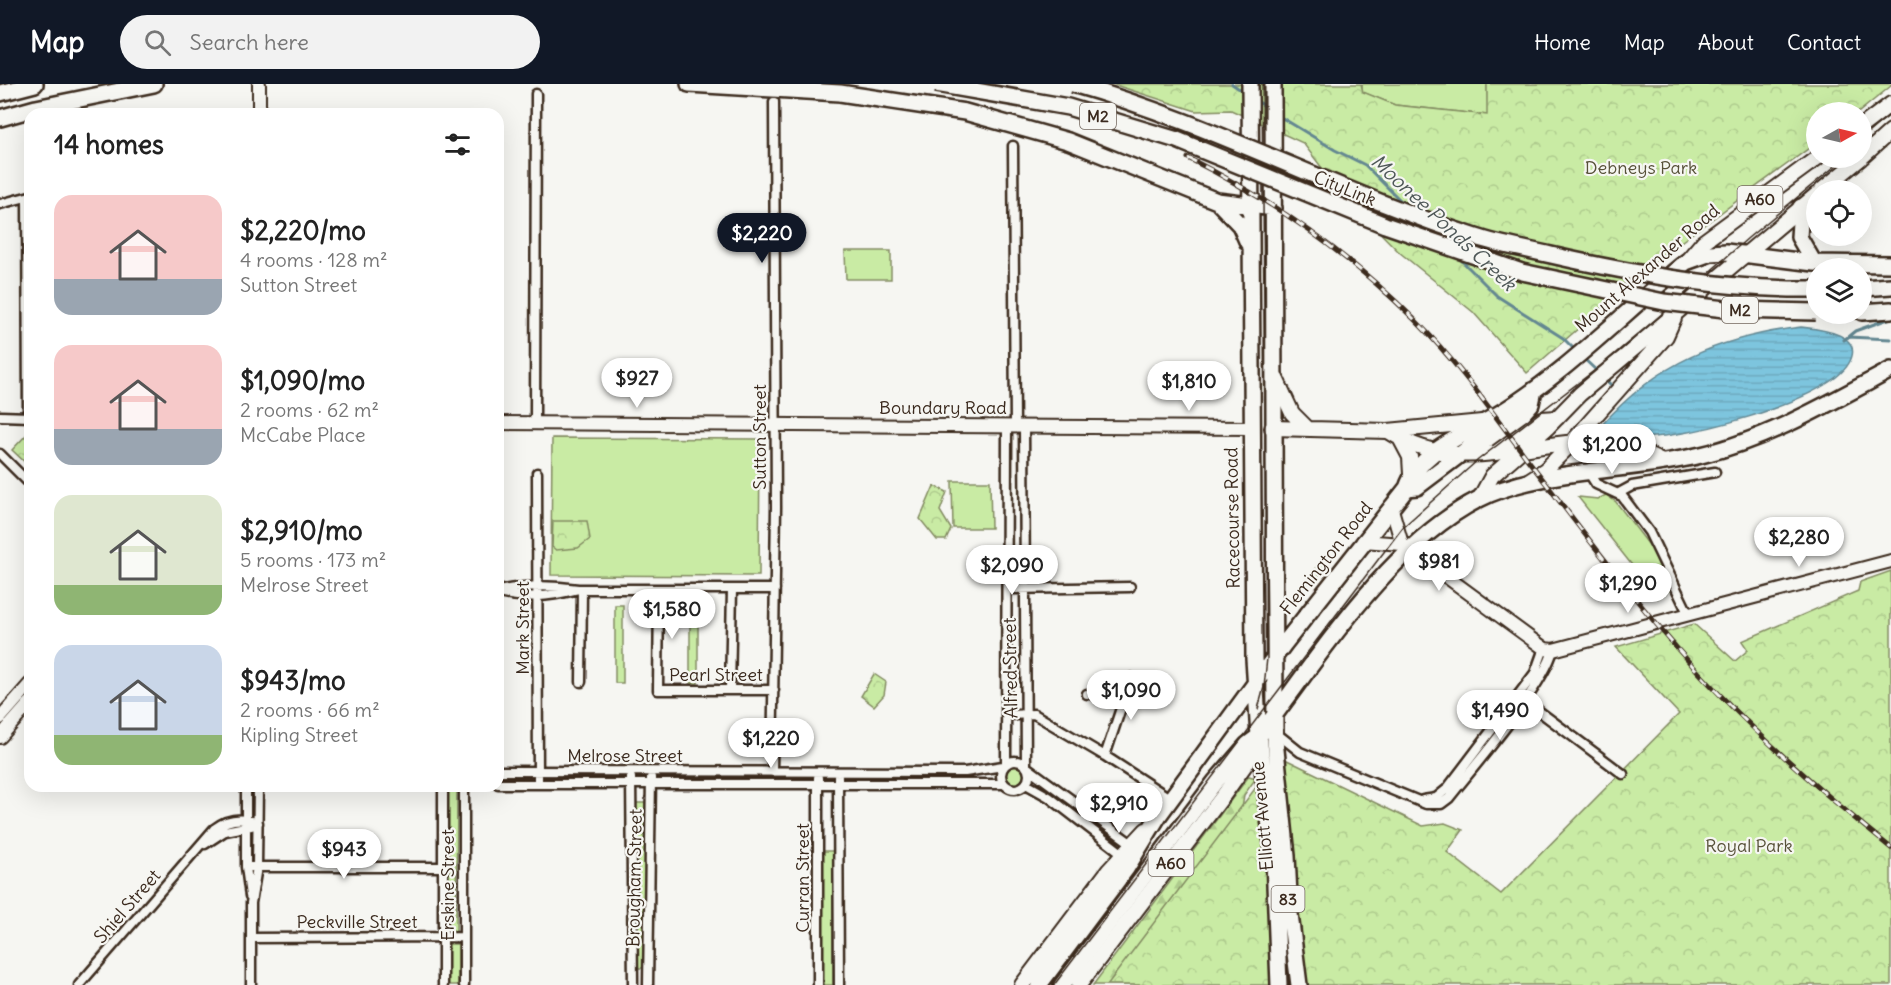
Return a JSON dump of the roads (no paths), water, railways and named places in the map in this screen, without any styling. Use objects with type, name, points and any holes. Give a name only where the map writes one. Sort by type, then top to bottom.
[{"type":"highway","points":[[0,93],[35,84]]},
{"type":"highway","points":[[39,108],[154,84]]},
{"type":"highway","points":[[689,84],[840,93],[965,112],[1068,141],[1213,199],[1251,207],[1274,208]]},
{"type":"highway","name":"CityLink","points":[[936,84],[1068,107],[1177,140],[1385,225],[1522,272],[1664,302],[1734,310],[1806,312]]},
{"type":"highway","name":"CityLink","points":[[1073,84],[1156,110],[1386,204],[1478,238],[1666,278],[1743,286],[1806,289]]},
{"type":"highway","name":"Racecourse Road","points":[[1250,84],[1251,428],[1255,687],[1258,737]]},
{"type":"highway","name":"83","points":[[1272,86],[1275,715]]},
{"type":"highway","points":[[0,118],[24,112]]},
{"type":"highway","points":[[1213,199],[1240,225],[1251,252]]},
{"type":"highway","points":[[1801,207],[1799,237],[1811,258]]},
{"type":"highway","points":[[1686,262],[1720,252],[1806,262]]},
{"type":"highway","name":"Mount Alexander Road","points":[[1562,366],[1686,262]]},
{"type":"highway","points":[[1872,264],[1891,264]]},
{"type":"highway","points":[[1872,287],[1891,286]]},
{"type":"highway","points":[[1872,311],[1891,310]]},
{"type":"highway","name":"Flemington Road","points":[[1039,985],[1126,868],[1159,815],[1409,481],[1437,451],[1534,390],[1562,366]]},
{"type":"highway","points":[[1480,498],[1523,483],[1703,455],[1757,437],[1891,370]]},
{"type":"highway","name":"A60","points":[[1464,451],[1480,445],[1523,412],[1531,404],[1534,390]]},
{"type":"highway","name":"A60","points":[[1409,481],[1417,487],[1464,451],[1486,431],[1488,420]]},
{"type":"highway","name":"Boundary Road","points":[[1251,428],[1272,428]]},
{"type":"highway","points":[[1579,442],[1628,446],[1661,462]]},
{"type":"highway","name":"A60","points":[[1062,985],[1215,782],[1247,745],[1258,737],[1406,547],[1480,498]]},
{"type":"highway","name":"Elliott Avenue","points":[[1275,715],[1290,915],[1299,985]]},
{"type":"highway","name":"Elliott Avenue","points":[[1258,737],[1273,844],[1279,985]]},
{"type":"main road","points":[[259,84],[259,108]]},
{"type":"main road","points":[[1872,118],[1891,104]]},
{"type":"main road","points":[[1872,126],[1887,135],[1872,148]]},
{"type":"main road","name":"Mount Alexander Road","points":[[1686,262],[1703,242],[1806,166]]},
{"type":"main road","points":[[1834,180],[1848,168]]},
{"type":"main road","name":"A60","points":[[1480,498],[1491,476],[1584,391],[1675,314],[1753,255],[1806,203]]},
{"type":"main road","points":[[1523,483],[1545,470],[1579,442],[1600,410],[1666,336],[1675,314]]},
{"type":"main road","points":[[1272,366],[1290,410],[1308,429]]},
{"type":"main road","points":[[1494,455],[1542,419],[1557,418]]},
{"type":"main road","name":"Boundary Road","points":[[1272,428],[1388,432],[1488,420]]},
{"type":"main road","name":"Boundary Road","points":[[504,423],[1251,428]]},
{"type":"main road","name":"Boundary Road","points":[[1388,432],[1401,440],[1437,451],[1464,451],[1494,455],[1579,442]]},
{"type":"main road","points":[[1401,440],[1410,458],[1409,481]]},
{"type":"main road","points":[[1391,506],[1406,547]]},
{"type":"main road","points":[[1363,541],[1406,547],[1548,649],[1891,561]]},
{"type":"main road","points":[[0,718],[24,693]]},
{"type":"main road","points":[[1,735],[24,710]]},
{"type":"main road","name":"A60","points":[[1079,985],[1223,796],[1251,755],[1258,737]]},
{"type":"main road","name":"Flemington Road","points":[[1022,985],[1127,849],[1159,815]]},
{"type":"street","points":[[535,423],[536,94]]},
{"type":"street","name":"Sutton Street","points":[[772,771],[776,426],[774,102]]},
{"type":"street","name":"Alfred Street","points":[[1013,146],[1015,426],[1025,589],[1027,767]]},
{"type":"street","points":[[0,204],[24,197]]},
{"type":"street","points":[[0,416],[24,417]]},
{"type":"street","name":"Alfred Street","points":[[1005,765],[1007,589],[1015,426]]},
{"type":"street","points":[[0,454],[24,478]]},
{"type":"street","points":[[1619,493],[1632,486],[1715,472]]},
{"type":"street","name":"Mark Street","points":[[537,473],[538,783]]},
{"type":"street","points":[[1589,473],[1596,483],[1619,493],[1649,532],[1663,556],[1688,613]]},
{"type":"street","points":[[504,591],[538,586],[580,589],[775,589]]},
{"type":"street","points":[[1007,589],[1130,587]]},
{"type":"street","points":[[504,594],[518,597],[551,596],[580,589]]},
{"type":"street","points":[[580,589],[581,682]]},
{"type":"street","name":"Pearl Street","points":[[659,589],[658,690],[774,690]]},
{"type":"street","points":[[730,690],[732,589]]},
{"type":"street","points":[[1275,732],[1298,751],[1411,797],[1441,804],[1449,798],[1521,698],[1550,662],[1548,649]]},
{"type":"street","points":[[1105,756],[1131,678]]},
{"type":"street","points":[[1087,694],[1126,693]]},
{"type":"street","points":[[1521,698],[1623,774]]},
{"type":"street","points":[[1007,715],[1034,714],[1171,799]]},
{"type":"street","points":[[1027,767],[1029,777],[1026,784],[1017,789],[1004,784],[1000,773],[1005,765],[1017,760],[1027,767],[1073,801],[1127,849]]},
{"type":"street","name":"Melrose Street","points":[[504,771],[965,772],[1005,765]]},
{"type":"street","points":[[710,771],[710,783]]},
{"type":"street","name":"Curran Street","points":[[818,771],[818,985]]},
{"type":"street","name":"Curran Street","points":[[838,771],[839,985]]},
{"type":"street","name":"Brougham Street","points":[[631,772],[633,985]]},
{"type":"street","name":"Brougham Street","points":[[648,985],[651,772]]},
{"type":"street","points":[[964,783],[965,772]]},
{"type":"street","name":"Melrose Street","points":[[504,784],[838,782],[1004,784]]},
{"type":"street","points":[[1026,784],[1127,849]]},
{"type":"street","points":[[246,792],[246,867],[251,903],[251,985]]},
{"type":"street","points":[[251,903],[257,867],[258,792]]},
{"type":"street","name":"Erskine Street","points":[[443,792],[443,985]]},
{"type":"street","name":"Erskine Street","points":[[464,792],[462,937],[464,985]]},
{"type":"street","points":[[1066,810],[1073,801]]},
{"type":"street","name":"Shiel Street","points":[[79,985],[220,824],[258,823]]},
{"type":"street","points":[[246,867],[443,867]]},
{"type":"street","name":"Peckville Street","points":[[251,938],[462,937]]},
{"type":"street","points":[[633,974],[648,974]]},
{"type":"water","points":[[1801,327],[1838,334],[1851,345],[1853,353],[1849,363],[1835,378],[1811,392],[1781,406],[1746,418],[1677,434],[1627,437],[1601,426],[1644,385],[1691,357],[1743,338]]},
{"type":"waterway","name":"Moonee Ponds Creek","points":[[1232,84],[1244,92]]},
{"type":"waterway","name":"Moonee Ponds Creek","points":[[1254,99],[1269,109]]},
{"type":"waterway","name":"Moonee Ponds Creek","points":[[1279,116],[1335,150],[1365,165],[1405,205]]},
{"type":"waterway","name":"Moonee Ponds Creek","points":[[1427,226],[1437,236]]},
{"type":"waterway","name":"Moonee Ponds Creek","points":[[1457,256],[1497,296],[1563,338],[1575,350]]},
{"type":"waterway","name":"Moonee Ponds Creek","points":[[1844,340],[1855,331],[1891,318]]},
{"type":"waterway","points":[[1848,337],[1891,339]]},
{"type":"waterway","name":"Moonee Ponds Creek","points":[[1582,357],[1599,373]]},
{"type":"waterway","name":"Moonee Ponds Creek","points":[[1604,378],[1614,388]]},
{"type":"tram line","points":[[1258,709],[1264,687],[1267,658],[1262,84]]},
{"type":"tram line","points":[[1872,129],[1891,113]]},
{"type":"tram line","points":[[1054,985],[1403,527],[1478,460],[1621,350],[1748,238],[1833,168]]},
{"type":"railway","points":[[1188,158],[1250,192],[1308,230],[1364,273],[1415,320],[1459,369],[1610,567],[1689,662],[1772,746],[1891,848]]},
{"type":"park label","name":"Debneys Park","points":[[1641,167]]},
{"type":"park label","name":"Royal Park","points":[[1749,845]]}]
